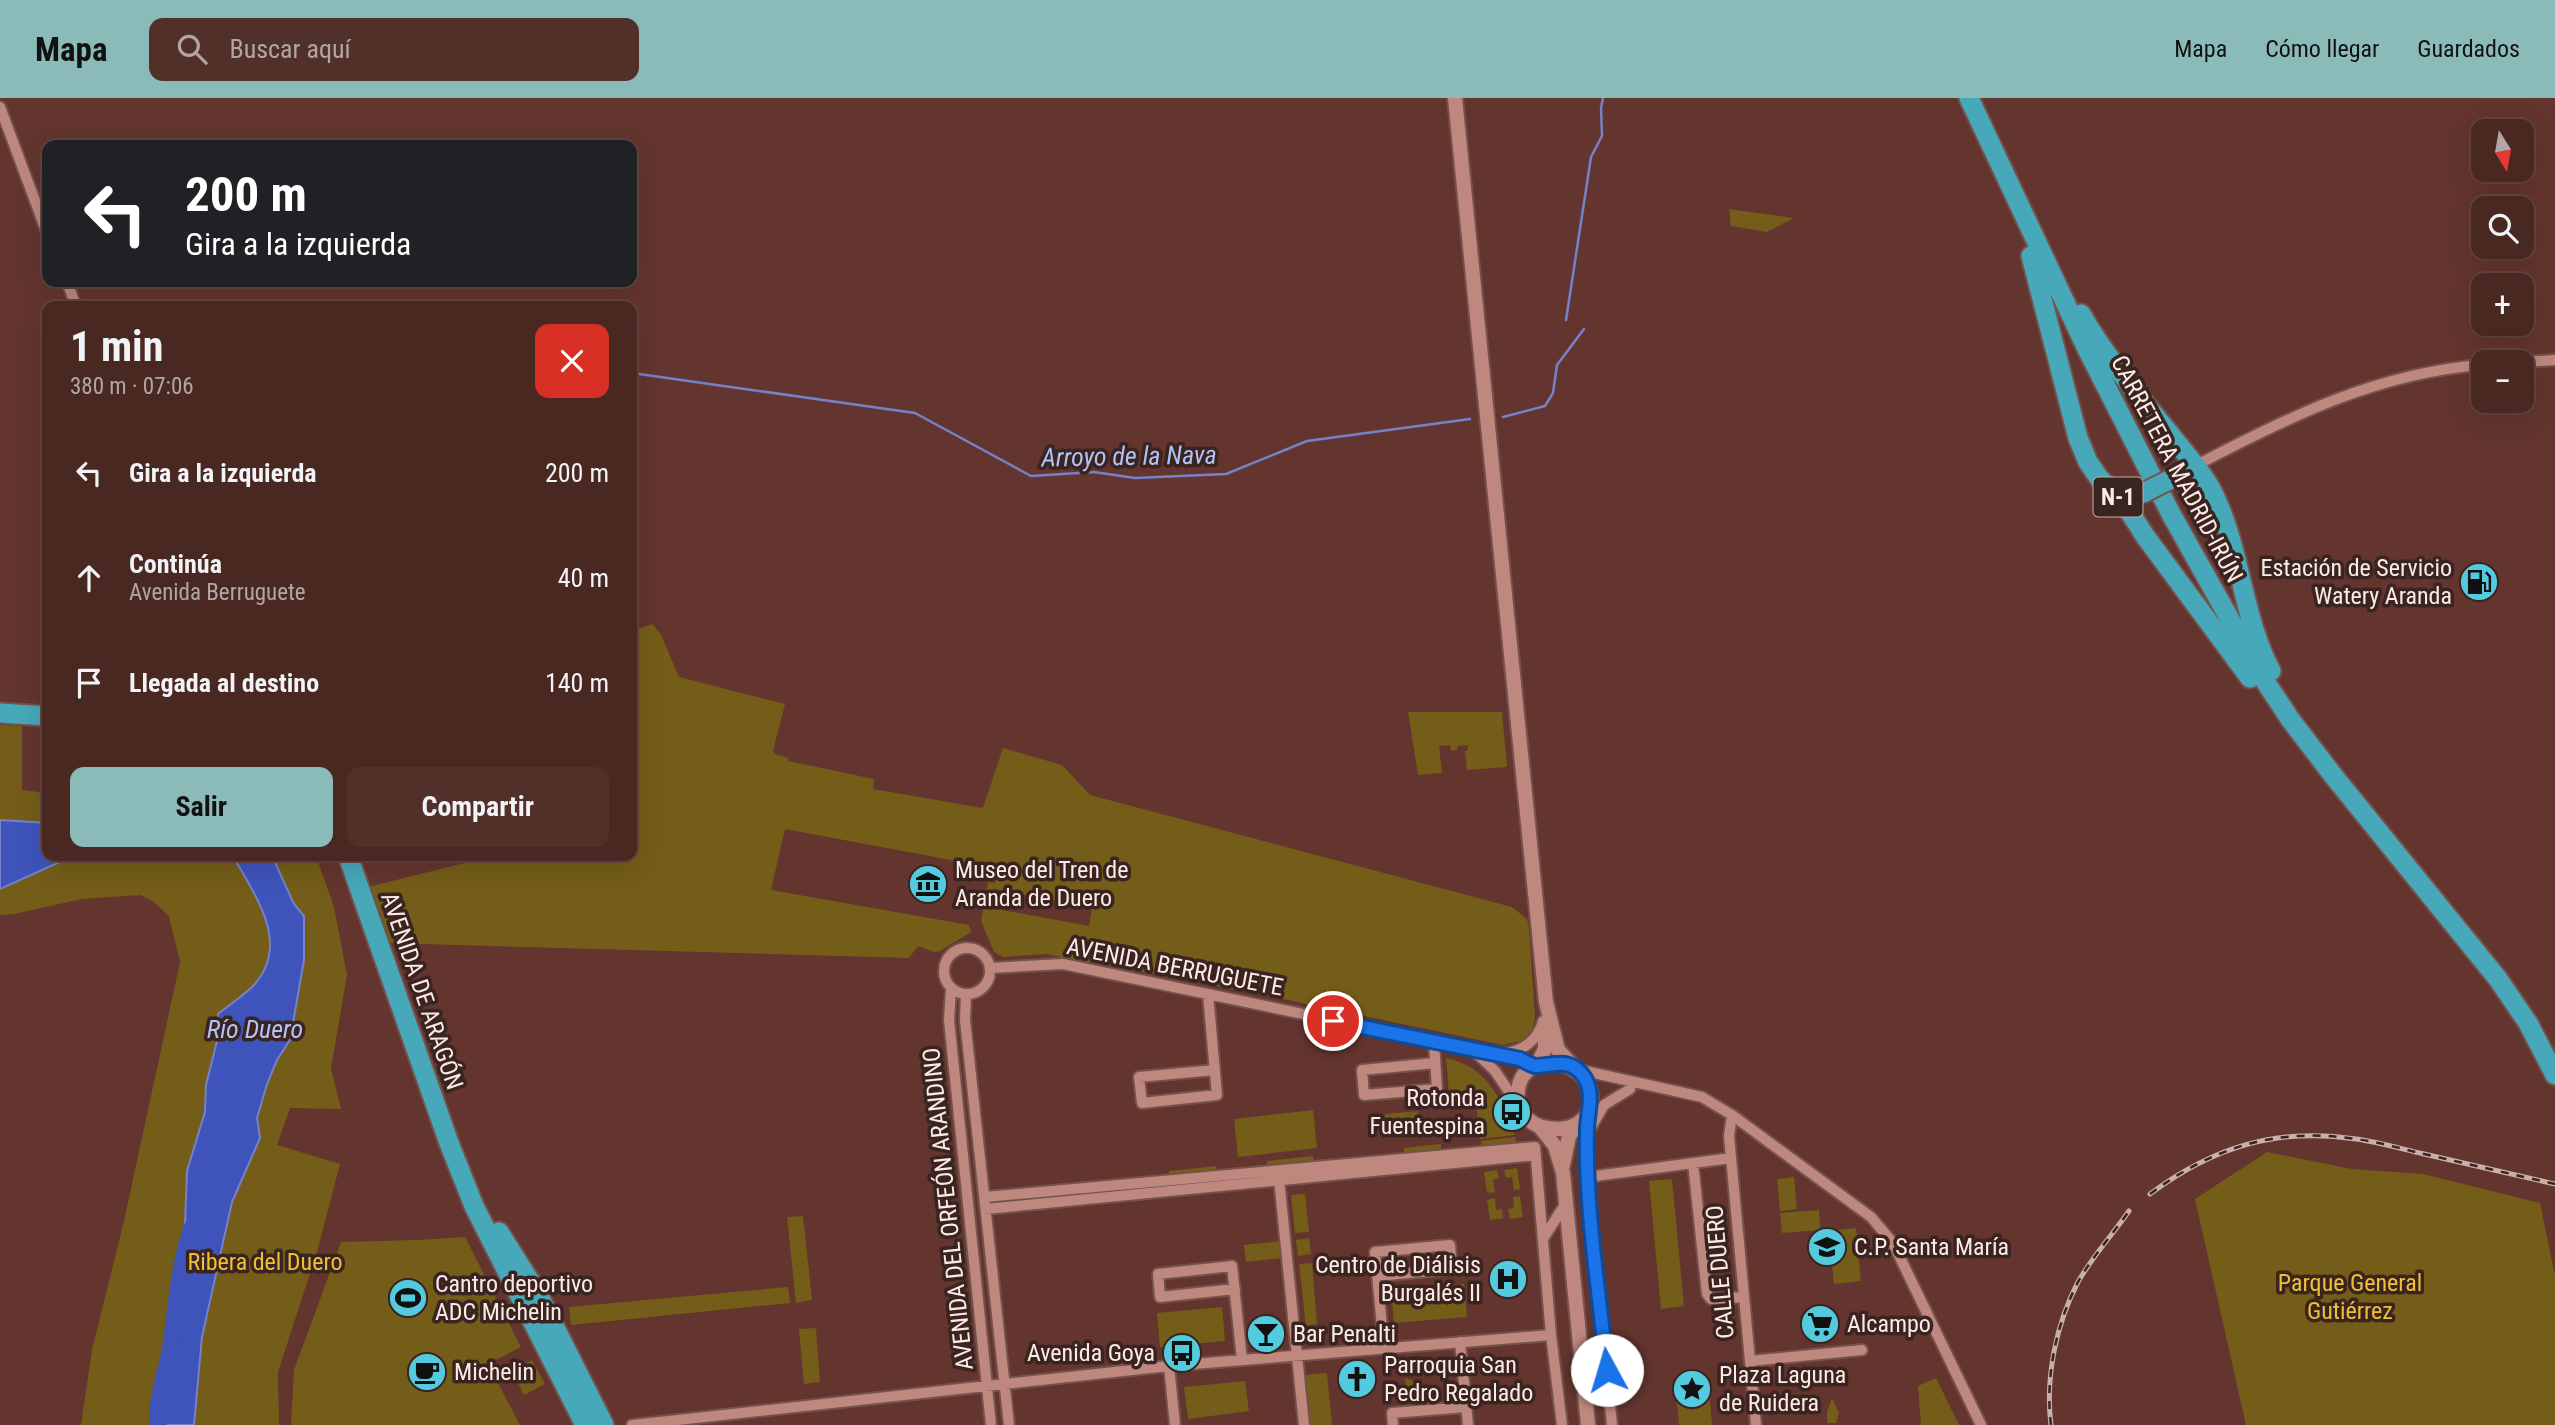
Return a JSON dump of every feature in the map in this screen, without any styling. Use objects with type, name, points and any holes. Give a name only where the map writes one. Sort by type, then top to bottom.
[{"type":"highway","name":"CARRETERA MADRID-IRÚN","points":[[1969,98],[2087,349],[2170,512],[2235,630],[2290,719],[2498,979],[2528,1023],[2555,1075]]},
{"type":"highway","name":"N-1","points":[[2002,169],[2045,302],[2078,438],[2088,462],[2099,478],[2132,498],[2145,536],[2283,723],[2332,774]]},
{"type":"highway","name":"N-1","points":[[2013,194],[2039,230],[2085,320],[2127,380],[2209,486],[2227,526],[2248,610],[2264,658],[2332,774]]},
{"type":"highway","name":"N-1","points":[[2132,498],[2195,466]]},
{"type":"highway","points":[[0,713],[42,716]]},
{"type":"highway","name":"AVENIDA DE ARAGÓN","points":[[350,861],[449,1143],[474,1206],[585,1425]]},
{"type":"highway","name":"AVENIDA DE ARAGÓN","points":[[449,1143],[484,1209],[538,1294],[604,1425]]},
{"type":"street","points":[[1455,98],[1546,1007],[1545,1049],[1536,1065],[1527,1071],[1520,1083],[1519,1108]]},
{"type":"street","points":[[0,107],[42,220]]},
{"type":"street","points":[[2534,361],[2555,360]]},
{"type":"street","points":[[2195,466],[2313,407],[2386,382],[2471,367]]},
{"type":"street","points":[[964,947],[976,949],[986,957],[990,968],[989,978],[984,986],[976,992],[966,994],[951,989],[945,981],[943,971],[945,961],[953,951],[964,947]]},
{"type":"street","name":"AVENIDA BERRUGUETE","points":[[990,968],[1063,964],[1520,1059],[1536,1065]]},
{"type":"street","name":"AVENIDA DEL ORFEÓN ARANDINO","points":[[951,989],[949,1020],[991,1425]]},
{"type":"street","name":"AVENIDA DEL ORFEÓN ARANDINO","points":[[966,994],[965,1020],[1009,1425]]},
{"type":"street","points":[[1208,995],[1215,1070],[1217,1095],[1142,1102],[1139,1077],[1215,1070]]},
{"type":"street","points":[[1494,1054],[1509,1053],[1528,1045],[1542,1028],[1546,1007]]},
{"type":"street","points":[[1546,1007],[1558,1050],[1589,1086],[1589,1110],[1582,1130],[1612,1425]]},
{"type":"street","points":[[1434,1042],[1437,1089],[1364,1095],[1362,1070],[1435,1063]]},
{"type":"street","points":[[1474,1051],[1495,1071],[1527,1119],[1540,1127],[1555,1146],[1563,1173],[1588,1425]]},
{"type":"street","points":[[1536,1065],[1557,1063],[1702,1097],[1732,1115],[1871,1217],[1888,1235],[1981,1425]]},
{"type":"street","points":[[1589,1110],[1613,1093],[1648,1085]]},
{"type":"street","points":[[1563,1173],[1566,1146],[1604,1105],[1630,1089]]},
{"type":"street","name":"CALLE DUERO","points":[[1732,1115],[1729,1136],[1756,1425]]},
{"type":"street","points":[[1540,1127],[1582,1130]]},
{"type":"street","points":[[985,1203],[1536,1151],[1551,1335],[1562,1425]]},
{"type":"street","points":[[1588,1177],[1731,1158]]},
{"type":"street","points":[[1693,1163],[1707,1294],[1716,1300],[1744,1297]]},
{"type":"street","points":[[1274,1177],[1304,1425]]},
{"type":"street","points":[[1544,1239],[1566,1203]]},
{"type":"street","points":[[1377,1276],[1452,1269],[1450,1245],[1375,1252],[1377,1276],[1384,1348]]},
{"type":"street","points":[[1235,1289],[1160,1297],[1158,1274],[1232,1266],[1235,1289],[1242,1360]]},
{"type":"street","points":[[632,1425],[1005,1382],[1551,1335]]},
{"type":"street","points":[[1460,1342],[1468,1425]]},
{"type":"street","points":[[1750,1361],[1863,1350]]},
{"type":"street","points":[[1169,1366],[1175,1425]]},
{"type":"street","points":[[564,1383],[572,1384],[604,1425]]},
{"type":"street","points":[[1393,1425],[1392,1413],[1466,1406]]},
{"type":"green space","points":[[1729,209],[1794,218],[1767,232],[1731,226]]},
{"type":"green space","points":[[653,624],[661,635],[679,677],[785,704],[773,751],[788,758],[788,761],[874,779],[873,789],[983,808],[1003,748],[1062,765],[1090,795],[1512,907],[1527,919],[1529,928],[1535,1016],[1533,1028],[1524,1040],[1503,1045],[1254,993],[1046,954],[1003,957],[994,952],[981,921],[988,882],[995,883],[999,869],[785,829],[771,890],[969,925],[971,932],[940,951],[934,952],[918,946],[909,958],[388,943],[368,887],[473,861],[637,861],[637,629]],"holes":[[[994,889],[1092,908],[1089,926],[991,908]]]},
{"type":"green space","points":[[1408,712],[1502,712],[1507,767],[1467,770],[1465,751],[1468,750],[1468,745],[1458,746],[1457,750],[1451,751],[1450,745],[1439,746],[1442,773],[1418,775]]},
{"type":"green space","points":[[0,725],[22,726],[22,790],[42,792],[42,823],[0,820]]},
{"type":"green space","points":[[62,861],[236,861],[266,920],[270,937],[264,970],[253,986],[218,1014],[219,1033],[206,1085],[205,1112],[187,1171],[184,1252],[170,1355],[157,1406],[158,1425],[81,1425],[92,1350],[124,1221],[180,962],[169,916],[154,902],[141,895],[82,899],[0,915],[0,889]]},
{"type":"green space","name":"Ribera del Duero","points":[[274,861],[318,861],[334,907],[347,975],[331,1068],[341,1109],[290,1108],[277,1145],[340,1164],[317,1252],[278,1372],[279,1425],[194,1425],[202,1337],[232,1202],[260,1138],[257,1118],[267,1084],[277,1060],[290,1040],[304,960],[304,916],[294,904]]},
{"type":"green space","points":[[1446,1058],[1472,1068],[1491,1086],[1515,1135],[1480,1139],[1476,1104],[1450,1105]]},
{"type":"green space","points":[[1313,1110],[1317,1148],[1238,1157],[1234,1119]]},
{"type":"green space","points":[[1418,1111],[1420,1130],[1386,1134],[1385,1114]]},
{"type":"green space","points":[[1515,1137],[1516,1143],[1482,1147],[1481,1141]]},
{"type":"green space","points":[[1441,1144],[1441,1150],[1404,1154],[1404,1148]]},
{"type":"green space","name":"Parque General Gutiérrez","points":[[2267,1152],[2352,1169],[2423,1174],[2540,1203],[2555,1276],[2555,1425],[2246,1425],[2195,1199]]},
{"type":"green space","points":[[1313,1156],[1314,1162],[1267,1167],[1267,1161]]},
{"type":"green space","points":[[1216,1166],[1216,1171],[1169,1176],[1169,1171]]},
{"type":"green space","points":[[1517,1168],[1520,1189],[1514,1190],[1512,1177],[1506,1178],[1504,1170]]},
{"type":"green space","points":[[1497,1170],[1499,1178],[1493,1180],[1495,1192],[1487,1193],[1484,1172]]},
{"type":"green space","points":[[1794,1177],[1797,1209],[1780,1211],[1777,1179]]},
{"type":"green space","points":[[1672,1179],[1684,1306],[1661,1309],[1649,1181]]},
{"type":"green space","points":[[1305,1194],[1309,1232],[1295,1233],[1291,1195]]},
{"type":"green space","points":[[1520,1196],[1523,1217],[1510,1219],[1508,1209],[1514,1208],[1513,1197]]},
{"type":"green space","points":[[1495,1198],[1496,1210],[1502,1209],[1503,1218],[1490,1220],[1487,1200]]},
{"type":"green space","points":[[1819,1210],[1820,1230],[1782,1233],[1780,1213]]},
{"type":"green space","points":[[803,1216],[812,1300],[796,1303],[787,1217]]},
{"type":"green space","points":[[1856,1228],[1861,1281],[1834,1284],[1829,1231]]},
{"type":"green space","name":"Cantro deportivo ADC Michelin","points":[[465,1237],[521,1347],[488,1364],[520,1425],[291,1425],[294,1370],[341,1242]]},
{"type":"green space","points":[[1309,1238],[1311,1254],[1298,1256],[1296,1240]]},
{"type":"green space","points":[[1280,1241],[1282,1258],[1246,1262],[1244,1245]]},
{"type":"green space","points":[[1312,1263],[1317,1324],[1306,1326],[1299,1264]]},
{"type":"green space","points":[[1464,1284],[1467,1317],[1394,1323],[1391,1290]]},
{"type":"green space","points":[[788,1287],[790,1303],[571,1325],[569,1307]]},
{"type":"green space","points":[[1222,1307],[1225,1341],[1160,1347],[1157,1313]]},
{"type":"green space","points":[[816,1328],[820,1382],[804,1384],[799,1329]]},
{"type":"green space","points":[[532,1360],[545,1384],[524,1395],[512,1371]]},
{"type":"green space","points":[[1327,1373],[1332,1425],[1309,1425],[1305,1375]]},
{"type":"green space","points":[[1405,1378],[1442,1391],[1407,1396]]},
{"type":"green space","points":[[1936,1378],[1959,1425],[1921,1425],[1918,1386]]},
{"type":"green space","points":[[1708,1380],[1712,1425],[1679,1425],[1675,1383]]},
{"type":"green space","points":[[1245,1381],[1249,1411],[1188,1419],[1184,1387]]},
{"type":"green space","points":[[1832,1398],[1839,1413],[1836,1423],[1827,1423],[1827,1412]]},
{"type":"water","points":[[0,820],[42,823],[42,861],[62,861],[0,889]]},
{"type":"water","points":[[236,861],[274,861],[294,904],[304,916],[304,960],[290,1040],[277,1060],[267,1084],[257,1118],[260,1138],[232,1202],[202,1337],[194,1425],[158,1425],[157,1406],[170,1355],[184,1252],[187,1171],[205,1112],[206,1085],[219,1033],[218,1014],[253,986],[264,970],[269,954],[270,937],[266,920]]},
{"type":"waterway","name":"Arroyo de la Nava","points":[[1566,320],[1591,157],[1602,136],[1603,98]]},
{"type":"waterway","name":"Arroyo de la Nava","points":[[1503,417],[1545,406],[1553,393],[1557,365],[1584,329]]},
{"type":"waterway","name":"Arroyo de la Nava","points":[[637,374],[915,413],[1031,476],[1094,472],[1135,478],[1226,474],[1307,441],[1470,419]]},
{"type":"waterway","name":"Río Duero","points":[[158,1425],[160,1398],[170,1354],[181,1276],[192,1229]]},
{"type":"railway","points":[[2150,1194],[2198,1164],[2222,1153],[2247,1144],[2299,1136],[2327,1136],[2373,1142],[2555,1184]]},
{"type":"railway","points":[[2051,1425],[2051,1370],[2058,1333],[2070,1298],[2096,1255],[2129,1211]]},
{"type":"place","name":"Estación de Servicio Watery Aranda","points":[[2479,582]]},
{"type":"place","name":"Museo del Tren de Aranda de Duero","points":[[928,884]]},
{"type":"place","name":"Rotonda Fuentespina","points":[[1512,1112]]},
{"type":"place","name":"C.P. Santa María","points":[[1827,1247]]},
{"type":"place","name":"Centro de Diálisis Burgalés II","points":[[1508,1279]]},
{"type":"place","name":"Cantro deportivo ADC Michelin","points":[[408,1298]]},
{"type":"place","name":"Alcampo","points":[[1820,1324]]},
{"type":"place","name":"Bar Penalti","points":[[1266,1334]]},
{"type":"place","name":"Avenida Goya","points":[[1182,1353]]},
{"type":"place","name":"Michelin","points":[[427,1372]]},
{"type":"place","name":"Parroquia San Pedro Regalado","points":[[1357,1379]]},
{"type":"place","name":"Plaza Laguna de Ruidera","points":[[1692,1389]]},
{"type":"route","points":[[1333,1021],[1520,1059],[1535,1066],[1543,1063],[1568,1065],[1577,1069],[1586,1080],[1591,1092],[1591,1106],[1588,1114],[1586,1160],[1607,1370]]}]
